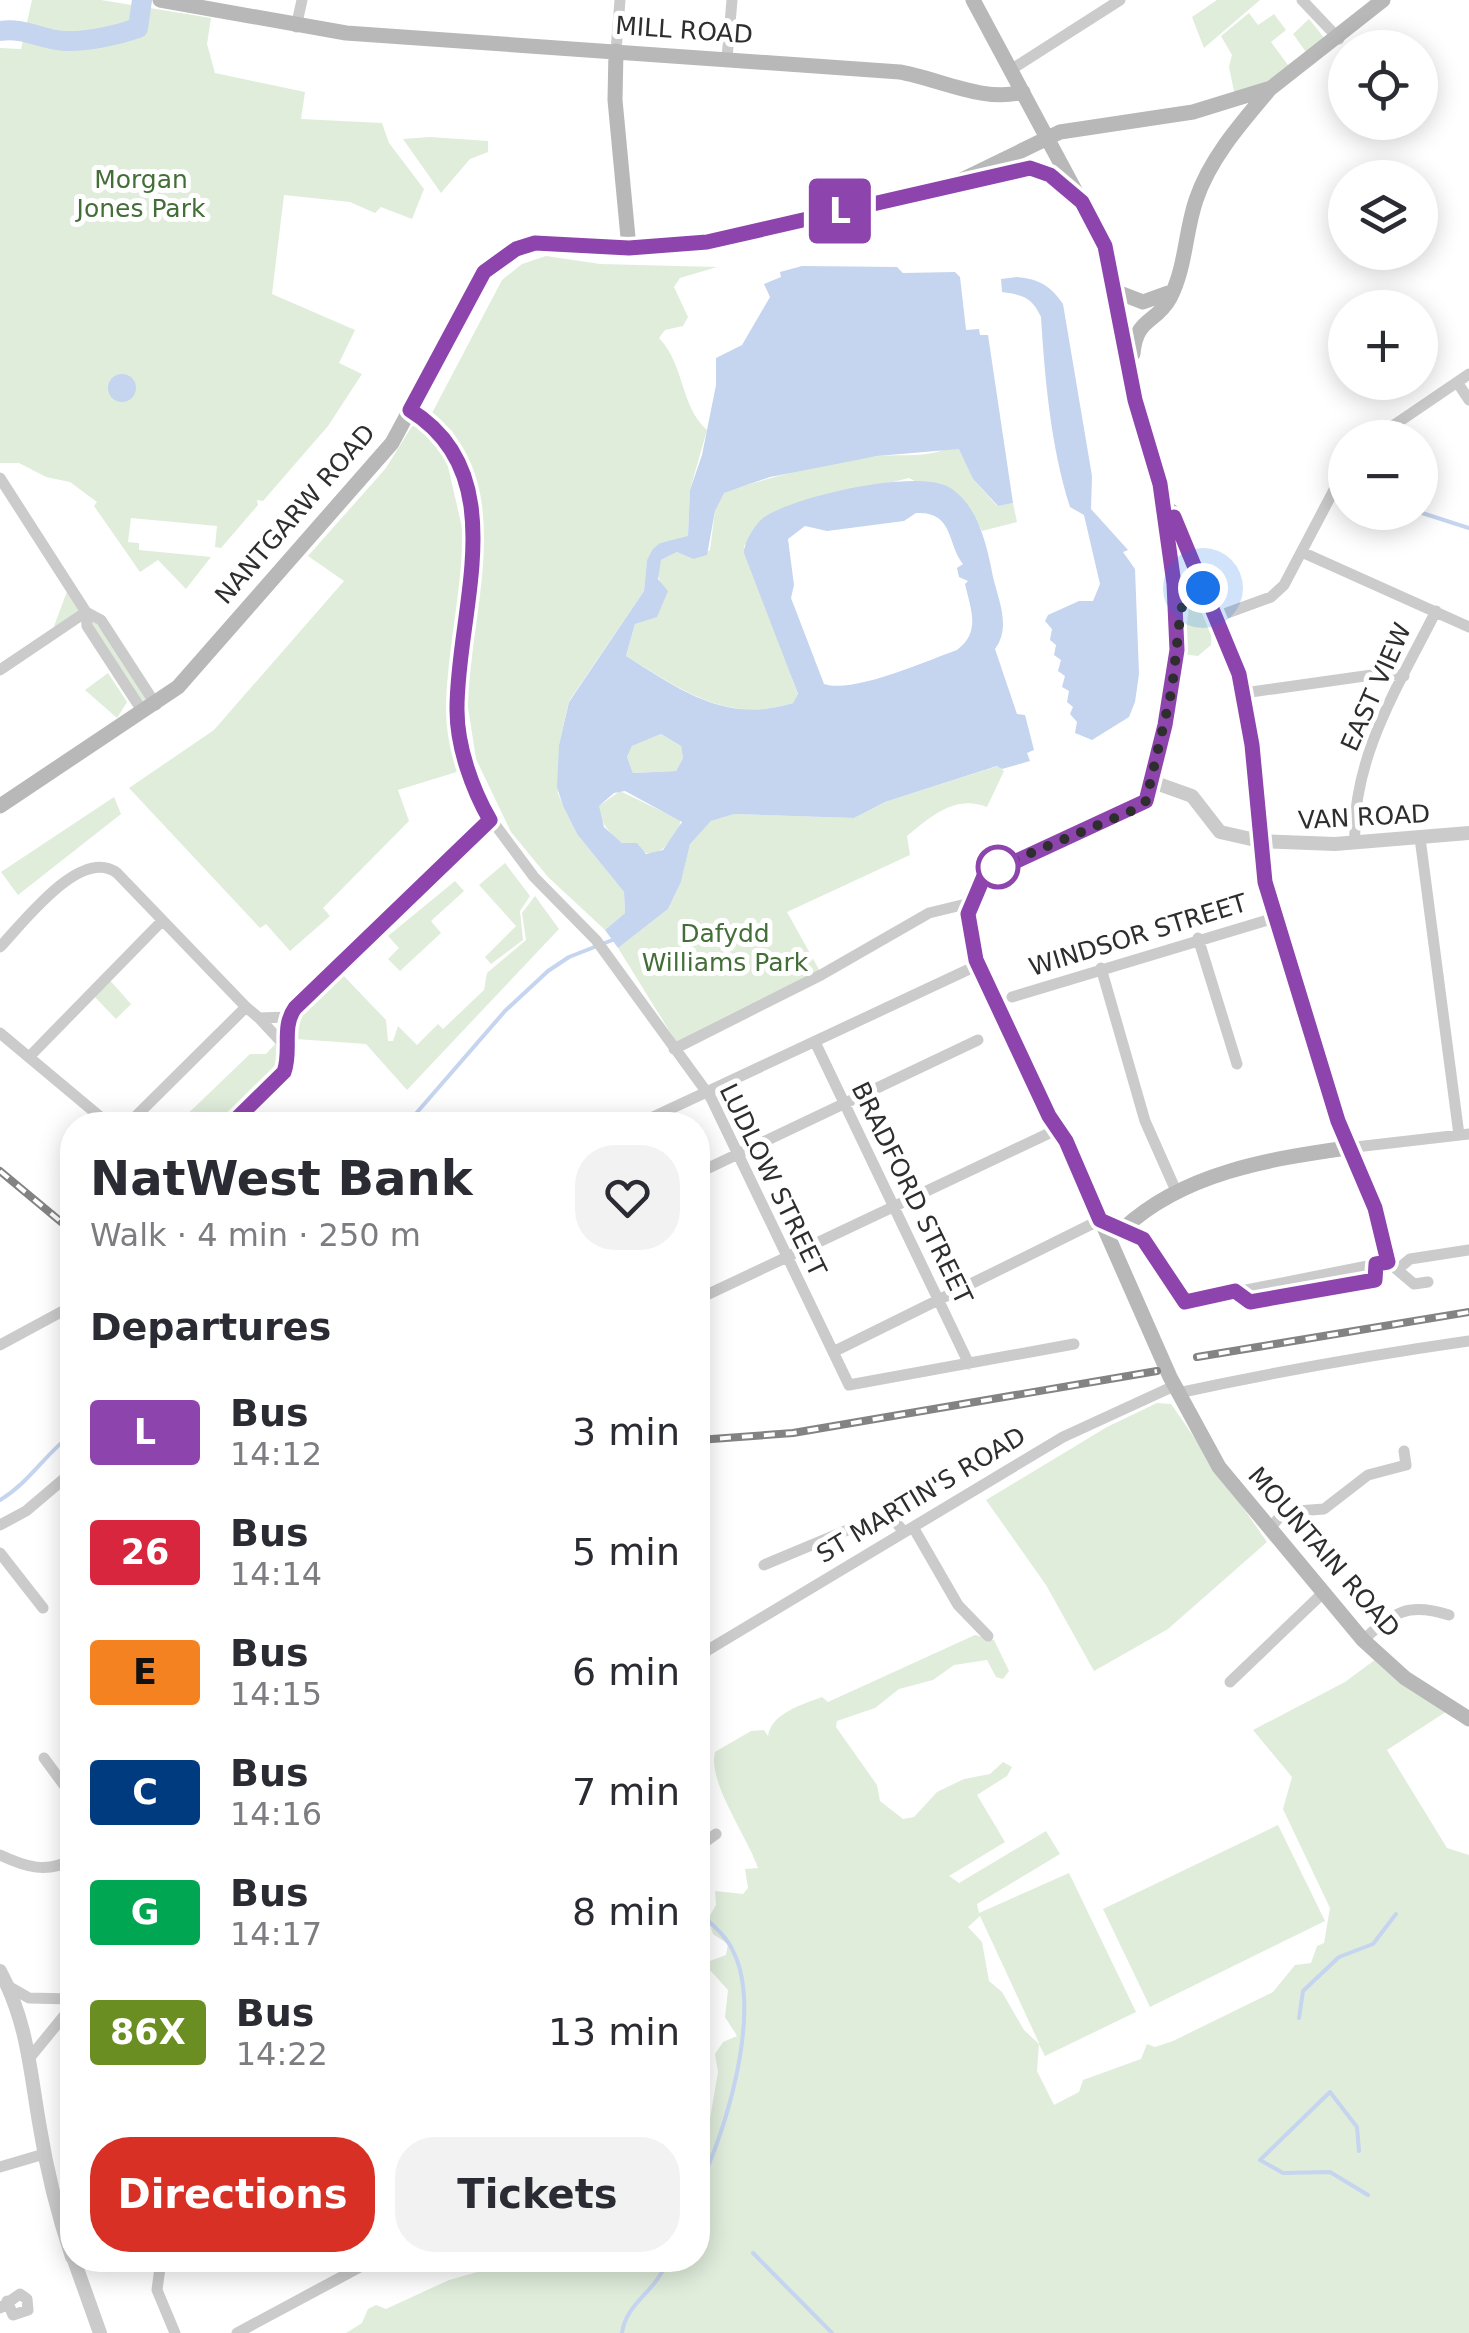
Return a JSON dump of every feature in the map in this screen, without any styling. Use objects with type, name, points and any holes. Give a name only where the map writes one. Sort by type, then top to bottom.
[{"type":"main road","name":"MILL ROAD","points":[[162,0],[296,27],[900,72],[944,80],[990,96],[1027,99]]},
{"type":"main road","points":[[970,903],[988,872],[1136,809],[1146,801],[1172,689],[1177,622],[1160,484],[1131,374],[1105,246],[973,0]]},
{"type":"main road","points":[[1349,30],[1382,0]]},
{"type":"main road","points":[[1131,374],[1138,329],[1165,306],[1174,288],[1195,202],[1232,136],[1271,88],[1328,47]]},
{"type":"main road","points":[[616,50],[615,100],[629,248]]},
{"type":"main road","points":[[1002,173],[1036,155],[1047,137],[1078,127],[1117,126],[1193,112],[1271,88]]},
{"type":"main road","points":[[1027,99],[1078,127]]},
{"type":"main road","points":[[985,168],[1028,130],[1027,99]]},
{"type":"main road","points":[[1193,112],[1220,118],[1232,136]]},
{"type":"main road","name":"NANTGARW ROAD","points":[[0,806],[178,688],[373,466],[410,410],[484,272],[498,260],[535,243],[629,248],[707,242],[960,184],[1047,137]]},
{"type":"main road","points":[[960,184],[1030,168],[1043,171],[1082,202]]},
{"type":"main road","points":[[1117,292],[1151,302],[1174,288]]},
{"type":"main road","points":[[1119,1256],[1123,1229],[1150,1206],[1177,1193],[1241,1167],[1348,1148],[1265,882],[1244,692],[1160,484]]},
{"type":"main road","points":[[1177,622],[1186,602],[1209,602]]},
{"type":"main road","name":"MOUNTAIN ROAD","points":[[970,903],[970,929],[978,965],[1119,1256],[1176,1389],[1219,1467],[1363,1640],[1405,1678],[1469,1719]]},
{"type":"main road","points":[[1100,1220],[1123,1229]]},
{"type":"street","points":[[296,27],[302,0]]},
{"type":"street","points":[[616,50],[620,0]]},
{"type":"street","points":[[727,58],[732,0]]},
{"type":"street","points":[[1012,69],[1120,0]]},
{"type":"street","points":[[1302,0],[1330,30]]},
{"type":"street","points":[[1402,420],[1469,374]]},
{"type":"street","points":[[1457,382],[1469,400]]},
{"type":"street","name":"LUDLOW STREET","points":[[410,410],[429,420],[448,439],[468,499],[475,560],[457,712],[468,770],[490,820],[534,876],[602,948],[707,1092],[848,1386],[969,1364]]},
{"type":"street","points":[[0,478],[86,612],[88,626],[150,708]]},
{"type":"street","points":[[1216,617],[1271,597],[1284,586],[1328,500]]},
{"type":"street","points":[[1304,552],[1469,626]]},
{"type":"street","name":"EAST VIEW","points":[[1354,842],[1354,821],[1369,748],[1436,611]]},
{"type":"street","points":[[0,670],[86,612]]},
{"type":"street","points":[[1244,692],[1386,673],[1404,676]]},
{"type":"street","name":"VAN ROAD","points":[[1153,782],[1192,796],[1220,832],[1260,841],[1354,842],[1469,833]]},
{"type":"street","points":[[259,1018],[288,1017],[490,820]]},
{"type":"street","points":[[1420,838],[1464,1135],[1348,1148],[1375,1208],[1393,1266],[1414,1284],[1428,1282]]},
{"type":"street","points":[[0,946],[74,873],[85,868],[109,867],[287,1048]]},
{"type":"street","points":[[674,1049],[821,975],[929,913],[970,903]]},
{"type":"street","name":"WINDSOR STREET","points":[[1012,997],[1278,917]]},
{"type":"street","points":[[30,1056],[162,921]]},
{"type":"street","points":[[1198,938],[1237,1064]]},
{"type":"street","points":[[664,1112],[978,965]]},
{"type":"street","points":[[1101,968],[1145,1121],[1177,1193]]},
{"type":"street","points":[[140,1112],[246,1007]]},
{"type":"street","points":[[243,1112],[284,1072],[288,1017]]},
{"type":"street","points":[[0,1033],[95,1112]]},
{"type":"street","points":[[710,1167],[978,1040]]},
{"type":"street","name":"BRADFORD STREET","points":[[815,1042],[969,1364]]},
{"type":"street","points":[[710,1293],[1058,1129]]},
{"type":"street","points":[[833,1352],[1100,1220]]},
{"type":"street","points":[[1123,1229],[1143,1239],[1185,1302],[1469,1250]]},
{"type":"street","points":[[0,1345],[60,1312]]},
{"type":"street","name":"ST MARTIN'S ROAD","points":[[710,1649],[1064,1437],[1176,1389],[1270,1377],[1305,1365],[1469,1341]]},
{"type":"street","points":[[969,1364],[1074,1344]]},
{"type":"street","points":[[1270,1528],[1284,1512],[1324,1509],[1368,1475],[1406,1465],[1404,1451]]},
{"type":"street","points":[[0,1526],[26,1511],[60,1482]]},
{"type":"street","points":[[764,1564],[888,1513],[908,1529],[958,1604],[988,1636]]},
{"type":"street","points":[[0,1553],[42,1608]]},
{"type":"street","points":[[1230,1682],[1324,1592]]},
{"type":"street","points":[[1363,1640],[1390,1616],[1420,1606],[1449,1615]]},
{"type":"street","points":[[44,1758],[60,1780]]},
{"type":"street","points":[[0,1856],[21,1866],[50,1869],[60,1864]]},
{"type":"street","points":[[0,1971],[32,2055],[44,2154],[60,2200]]},
{"type":"street","points":[[8,1986],[30,1998],[60,2002]]},
{"type":"street","points":[[32,2055],[60,2019]]},
{"type":"street","points":[[0,2167],[44,2154]]},
{"type":"street","points":[[77,2272],[95,2331]]},
{"type":"street","points":[[159,2272],[157,2290],[175,2333]]},
{"type":"street","points":[[236,2333],[351,2272]]},
{"type":"green space","name":"Morgan Jones Park","points":[[32,0],[101,0],[211,18],[207,44],[215,73],[305,92],[301,119],[382,123],[389,143],[424,189],[412,219],[381,207],[375,213],[350,202],[284,195],[272,294],[355,330],[339,363],[362,374],[328,426],[263,501],[257,500],[258,505],[221,548],[215,547],[217,526],[131,518],[128,542],[139,543],[139,550],[211,557],[186,589],[158,560],[140,572],[94,506],[97,502],[70,482],[46,477],[19,463],[0,463],[0,48],[21,49]]},
{"type":"green space","points":[[1217,0],[1260,0],[1204,48],[1192,17]]},
{"type":"green space","points":[[1249,13],[1258,25],[1274,14],[1286,30],[1271,42],[1288,65],[1306,52],[1293,34],[1309,19],[1326,40],[1279,76],[1235,96],[1229,67],[1232,55],[1221,36]]},
{"type":"green space","points":[[403,139],[488,141],[488,152],[470,159],[441,193]]},
{"type":"green space","points":[[546,256],[600,264],[717,267],[680,278],[674,287],[688,317],[683,326],[665,330],[659,338],[674,360],[692,409],[707,430],[690,490],[688,537],[660,543],[647,560],[644,591],[569,701],[559,745],[558,793],[563,806],[577,834],[624,892],[625,913],[605,930],[548,877],[511,832],[476,759],[467,701],[484,538],[463,450],[452,431],[432,413],[502,280],[522,264]]},
{"type":"green space","points":[[412,426],[424,426],[434,432],[446,458],[466,545],[447,707],[460,771],[398,790],[409,821],[323,908],[330,916],[290,951],[266,924],[260,928],[129,788],[214,730],[344,581],[308,556],[386,468]]},
{"type":"green space","points":[[960,449],[973,479],[997,506],[1013,503],[1017,522],[982,531],[971,511],[909,478],[776,511],[744,546],[798,695],[793,703],[769,708],[725,706],[686,691],[626,656],[635,624],[657,616],[662,586],[656,572],[661,560],[677,552],[693,559],[710,550],[715,511],[723,493],[839,462]]},
{"type":"green space","points":[[69,586],[156,705],[143,712],[87,626],[86,613],[50,637]]},
{"type":"green space","points":[[1201,603],[1212,624],[1211,645],[1198,656],[1183,654],[1189,607]]},
{"type":"green space","points":[[108,673],[127,702],[117,718],[85,690]]},
{"type":"green space","points":[[661,734],[681,746],[683,758],[676,771],[633,773],[627,757],[632,746]]},
{"type":"green space","name":"Dafydd Williams Park","points":[[998,766],[1004,771],[987,807],[964,803],[944,810],[907,836],[910,855],[787,912],[822,975],[680,1048],[618,948],[668,909],[681,882],[690,843],[711,821],[733,814],[854,818],[885,802]]},
{"type":"green space","points":[[620,791],[680,820],[678,830],[662,849],[652,853],[631,848],[604,825],[599,806]]},
{"type":"green space","points":[[114,797],[121,814],[18,895],[1,872]]},
{"type":"green space","points":[[505,863],[530,896],[520,911],[523,940],[491,964],[485,957],[516,926],[479,885]]},
{"type":"green space","points":[[455,881],[464,891],[431,921],[441,933],[400,971],[388,959],[399,948],[388,936]]},
{"type":"green space","points":[[535,896],[559,929],[407,1090],[366,1044],[296,1039],[305,1011],[341,973],[386,1020],[388,1041],[393,1041],[398,1026],[417,1045],[438,1024],[443,1029],[484,990],[487,973],[526,940],[522,913]]},
{"type":"green space","points":[[107,977],[131,1004],[116,1019],[91,993]]},
{"type":"green space","points":[[279,1040],[288,1061],[242,1112],[190,1112],[250,1054],[266,1054]]},
{"type":"green space","points":[[1157,1403],[1171,1404],[1267,1542],[1168,1629],[1094,1671],[1046,1585],[986,1500],[1107,1427]]},
{"type":"green space","points":[[975,1635],[994,1640],[1009,1671],[1003,1679],[996,1677],[987,1660],[954,1665],[933,1680],[899,1689],[875,1708],[837,1721],[836,1727],[877,1785],[880,1801],[903,1819],[914,1817],[937,1792],[964,1779],[990,1774],[1003,1762],[1012,1767],[1007,1776],[977,1795],[1005,1842],[949,1876],[959,1883],[1046,1831],[1060,1854],[977,1904],[979,1913],[1069,1873],[1136,2012],[1045,2056],[1039,2044],[1037,2071],[1054,2105],[1079,2092],[1083,2080],[1141,2059],[1147,2044],[1155,2047],[1173,2041],[1273,1992],[1295,1965],[1311,1963],[1317,1946],[1324,1943],[1330,1908],[1283,1809],[1292,1777],[1253,1730],[1345,1682],[1380,1656],[1452,1708],[1387,1750],[1447,1848],[1469,1855],[1469,2333],[346,2333],[362,2323],[368,2309],[376,2305],[386,2309],[449,2280],[477,2272],[710,2272],[710,2118],[718,2072],[715,2054],[723,2042],[737,2036],[725,2017],[728,1990],[710,1970],[710,1961],[726,1955],[728,1944],[713,1934],[710,1916],[716,1905],[715,1891],[743,1894],[748,1888],[745,1869],[758,1868],[722,1794],[715,1752],[751,1731],[764,1730],[768,1736],[781,1716],[822,1697],[828,1702]],"holes":[[[980,1916],[1039,2044],[1024,2030],[1002,1992],[989,1981],[982,1942],[968,1927]]]},
{"type":"green space","points":[[1278,1825],[1325,1921],[1150,2007],[1103,1909]]},
{"type":"water","points":[[802,266],[897,267],[903,273],[955,272],[960,277],[966,330],[979,329],[980,335],[988,335],[1013,503],[998,506],[973,479],[959,449],[877,456],[770,477],[724,493],[715,511],[707,555],[693,559],[677,552],[661,560],[658,579],[668,591],[657,617],[635,624],[626,656],[686,692],[725,707],[769,708],[793,703],[798,694],[744,553],[751,533],[766,516],[804,500],[888,483],[936,483],[961,497],[980,528],[1002,614],[1002,632],[995,649],[1017,714],[1025,715],[1034,750],[1027,753],[1030,761],[1002,769],[997,766],[885,802],[854,818],[734,814],[711,821],[690,844],[681,882],[668,909],[618,948],[605,930],[625,913],[624,892],[577,834],[557,787],[559,745],[569,702],[644,591],[647,560],[653,549],[660,543],[688,536],[690,490],[702,455],[716,385],[716,358],[742,345],[770,297],[764,284],[781,277],[780,272]],"holes":[[[916,513],[937,517],[943,523],[963,564],[957,568],[959,577],[968,581],[965,584],[972,620],[969,636],[957,650],[890,675],[853,684],[824,684],[791,598],[794,585],[788,539],[805,526],[827,531],[904,521]],[[661,734],[681,746],[683,758],[676,771],[633,773],[627,757],[632,746]],[[625,791],[682,822],[663,850],[646,854],[637,843],[622,843],[604,827],[599,806],[614,793]]]},
{"type":"water","points":[[1017,277],[1044,284],[1063,304],[1092,476],[1091,509],[1128,550],[1123,552],[1135,569],[1139,674],[1135,702],[1129,717],[1092,740],[1075,733],[1077,722],[1070,714],[1073,707],[1067,702],[1069,691],[1062,687],[1065,676],[1058,671],[1061,660],[1054,655],[1052,629],[1045,621],[1048,615],[1079,601],[1093,601],[1100,584],[1084,515],[1070,507],[1058,461],[1041,317],[1026,298],[1002,292],[1001,279]]},
{"type":"water","points":[[122,374],[132,378],[136,388],[132,398],[122,402],[112,398],[108,388],[112,378]]},
{"type":"waterway","points":[[0,31],[65,41],[112,35],[138,28],[142,0]]},
{"type":"waterway","points":[[1438,518],[1469,528]]},
{"type":"waterway","points":[[417,1112],[505,1011],[548,971],[569,957],[615,939]]},
{"type":"waterway","points":[[0,1500],[60,1444]]},
{"type":"waterway","points":[[1299,2018],[1303,1991],[1339,1957],[1373,1944],[1396,1914]]},
{"type":"waterway","points":[[710,1922],[733,1951],[744,2005],[737,2071],[710,2161]]},
{"type":"waterway","points":[[1359,2151],[1357,2127],[1330,2092],[1260,2160],[1283,2173],[1330,2172],[1368,2195]]},
{"type":"waterway","points":[[753,2253],[832,2333]]},
{"type":"waterway","points":[[622,2333],[629,2313],[662,2272]]},
{"type":"railway","points":[[0,1171],[60,1221]]},
{"type":"railway","points":[[1197,1357],[1469,1312]]},
{"type":"railway","points":[[710,1439],[793,1433],[1157,1371]]},
{"type":"bus line","name":"L","points":[[243,1112],[284,1072],[288,1061],[288,1017],[295,1008],[490,820],[468,770],[457,712],[475,560],[468,499],[452,445],[429,420],[410,410],[484,272],[516,249],[535,243],[629,248],[707,242],[1030,168],[1050,175],[1082,202],[1109,258],[1135,400],[1160,484],[1174,584],[1177,650],[1165,725],[1146,801],[1136,809],[1009,861],[984,876],[968,914],[974,956],[1049,1116],[1066,1141],[1100,1220],[1143,1239],[1185,1302],[1235,1291],[1250,1302],[1375,1280],[1376,1264],[1388,1262],[1375,1208],[1338,1121],[1265,882],[1244,692],[1174,517]]},
{"type":"route","points":[[998,867],[1136,809],[1146,801],[1172,689],[1177,622],[1186,602],[1209,602],[1203,588]]}]
